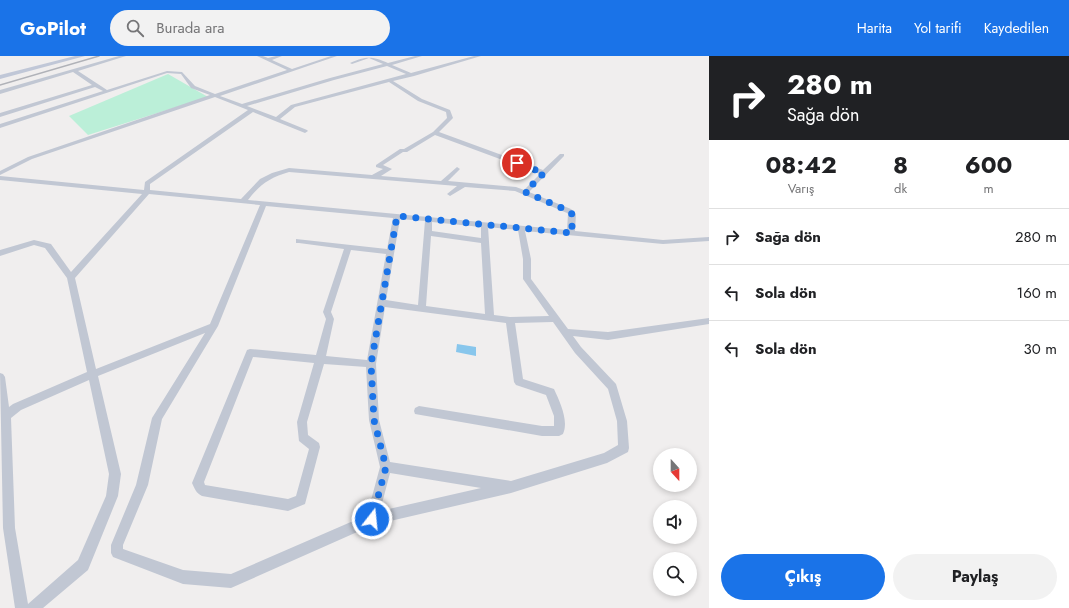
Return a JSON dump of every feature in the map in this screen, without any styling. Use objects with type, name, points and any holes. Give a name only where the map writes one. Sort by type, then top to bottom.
[{"type":"main road","points":[[0,76],[74,56]]},
{"type":"main road","points":[[0,76],[82,56]]},
{"type":"street","points":[[0,92],[124,56]]},
{"type":"street","points":[[260,56],[291,70]]},
{"type":"street","points":[[268,60],[280,56]]},
{"type":"street","points":[[0,173],[30,158],[95,134],[335,56]]},
{"type":"street","points":[[352,63],[369,56],[412,75]]},
{"type":"street","points":[[242,106],[332,79],[420,56]]},
{"type":"street","points":[[276,120],[293,106],[479,56]]},
{"type":"street","points":[[73,70],[106,91]]},
{"type":"street","points":[[0,126],[167,72],[176,72],[184,75],[193,88],[216,95],[305,131]]},
{"type":"street","points":[[374,176],[389,169],[378,166],[402,150],[405,151],[435,133],[450,118],[448,112],[420,100],[389,80]]},
{"type":"street","points":[[0,115],[96,85]]},
{"type":"street","points":[[71,277],[147,192],[147,184],[252,110]]},
{"type":"street","points":[[435,133],[544,173]]},
{"type":"street","points":[[525,192],[562,155]]},
{"type":"street","points":[[443,182],[457,169]]},
{"type":"street","points":[[243,201],[256,184],[274,174],[289,170],[516,189],[569,211],[572,214],[572,233]]},
{"type":"street","points":[[0,178],[663,242],[709,240]]},
{"type":"street","points":[[450,194],[464,184]]},
{"type":"street","points":[[264,203],[214,326],[157,418],[142,485],[117,545],[117,553],[183,577],[231,581],[372,519],[511,487],[607,458],[624,448],[622,421],[612,387],[578,350],[527,278],[527,259],[521,228]]},
{"type":"street","points":[[372,519],[386,467],[374,420],[371,364],[397,216]]},
{"type":"street","points":[[422,308],[429,219]]},
{"type":"street","points":[[484,224],[490,318]]},
{"type":"street","points":[[428,233],[485,241]]},
{"type":"street","points":[[299,241],[390,252]]},
{"type":"street","points":[[0,253],[34,242],[48,246],[71,277],[115,474],[112,496],[83,565],[33,608]]},
{"type":"street","points":[[348,247],[327,312],[330,319],[320,360],[302,422],[303,436],[315,447],[302,500],[288,506],[202,490],[198,483],[250,353],[320,360],[371,364]]},
{"type":"street","points":[[382,302],[490,318],[510,320],[556,320]]},
{"type":"street","points":[[419,411],[542,431],[559,431],[559,416],[550,392],[519,382],[510,320]]},
{"type":"street","points":[[565,332],[608,336],[709,321]]},
{"type":"street","points":[[3,420],[17,407],[93,374],[214,326]]},
{"type":"street","points":[[0,376],[9,528],[22,608]]},
{"type":"street","points":[[386,467],[511,487]]},
{"type":"green space","points":[[168,74],[208,97],[88,135],[69,116]]},
{"type":"water","points":[[457,344],[476,347],[476,356],[456,352]]},
{"type":"railway","points":[[0,85],[99,56]]},
{"type":"route","points":[[372,519],[386,467],[374,420],[371,364],[397,216],[572,233],[572,214],[569,211],[525,192],[544,173],[517,163]]}]
